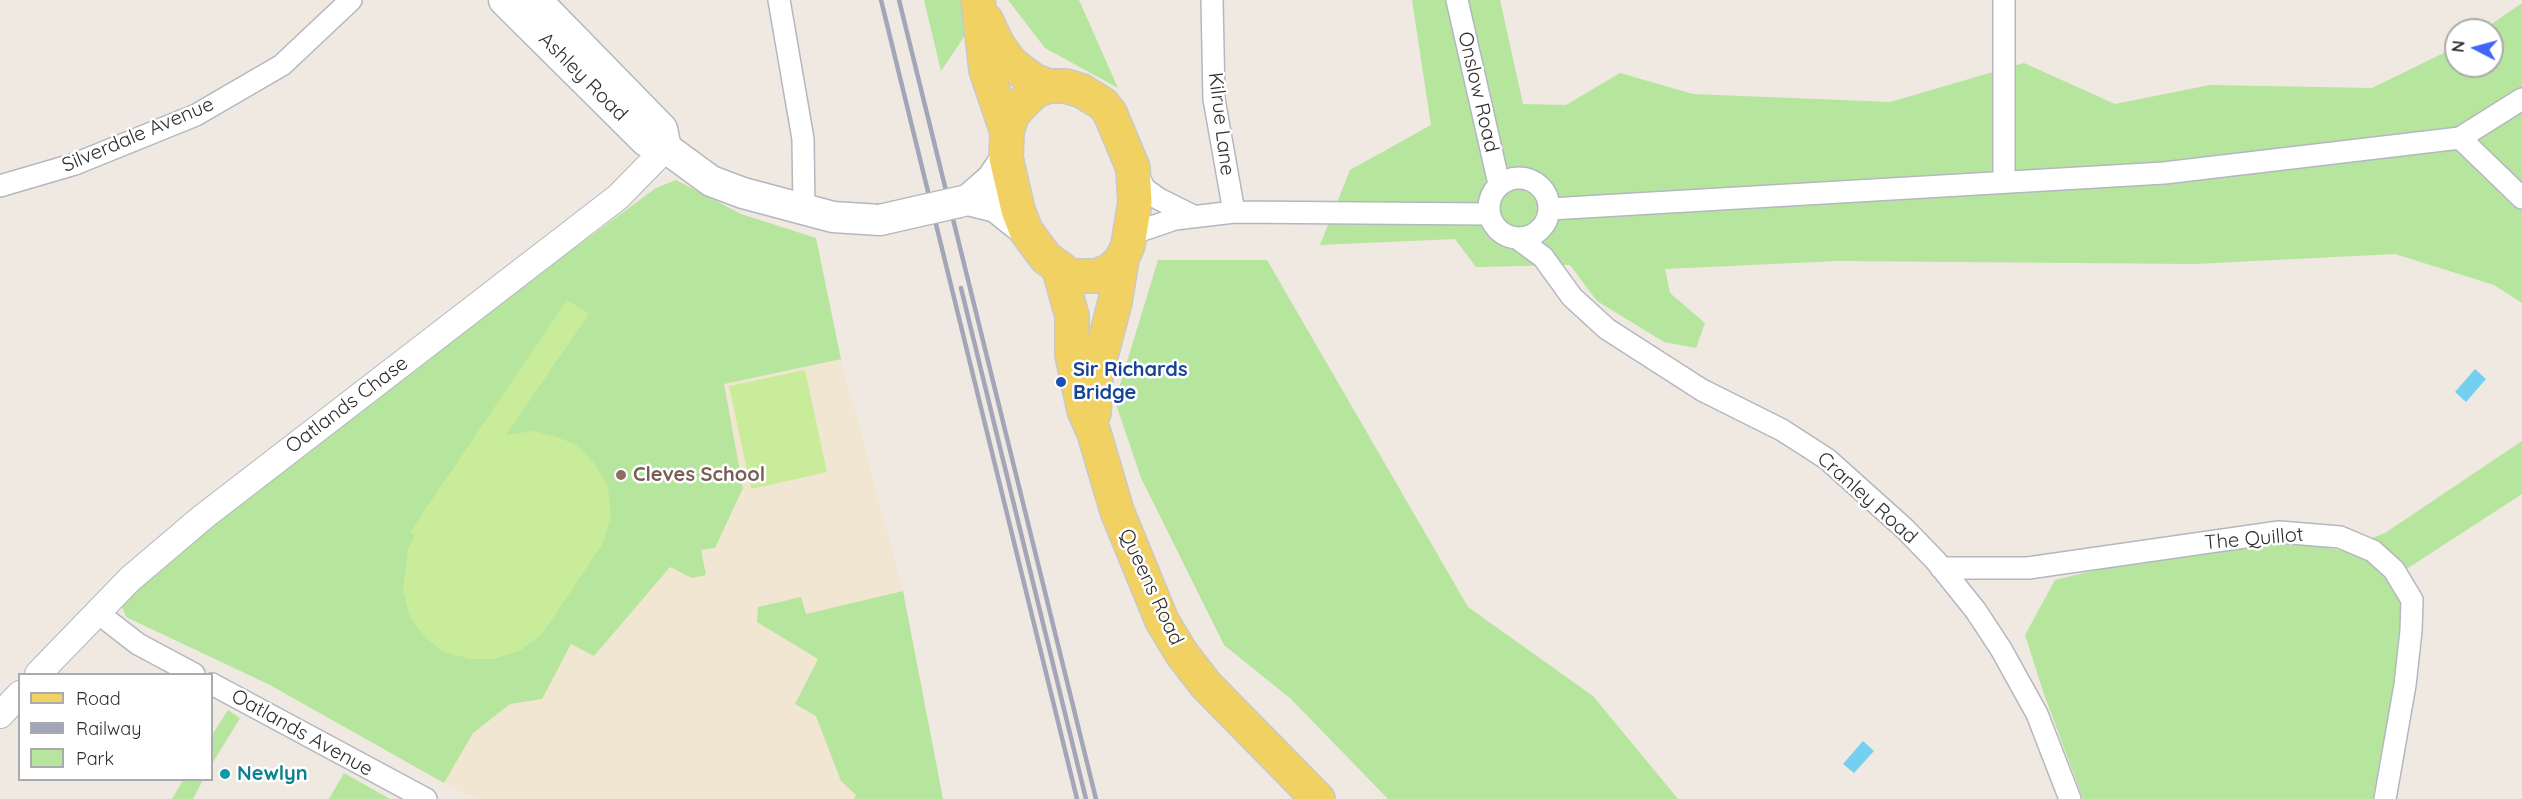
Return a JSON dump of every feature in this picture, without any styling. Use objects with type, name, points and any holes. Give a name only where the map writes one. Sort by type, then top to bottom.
[{"type":"main road","name":"Ashley Road","points":[[504,0],[646,141],[666,148],[711,181],[804,210],[854,220],[880,220],[964,201]]},
{"type":"main road","name":"Ashley Road","points":[[536,0],[662,129],[666,148]]},
{"type":"main road","points":[[964,201],[996,207],[1026,231],[1046,258],[1071,276],[1097,276],[1112,270],[1127,246],[1135,202],[1133,168],[1110,113],[1103,104],[1082,91],[1066,86],[1048,86],[1033,80],[1011,63],[998,45],[979,2]]},
{"type":"main road","points":[[979,2],[986,70],[1007,145],[1018,210],[1026,231]]},
{"type":"main road","points":[[964,201],[992,179],[1007,145],[1012,115],[1034,92],[1048,86]]},
{"type":"main road","name":"Queens Road","points":[[1094,433],[1096,375],[1127,246]]},
{"type":"main road","name":"Queens Road","points":[[1059,268],[1072,316],[1075,376],[1084,410],[1094,433],[1117,511],[1162,621],[1182,654],[1227,709],[1318,799]]},
{"type":"street","name":"Silverdale Avenue","points":[[0,186],[75,164],[196,115],[282,66],[351,0]]},
{"type":"street","points":[[779,0],[803,139],[804,210]]},
{"type":"street","name":"Kilrue Lane","points":[[1212,0],[1214,99],[1234,212]]},
{"type":"street","name":"Onslow Road","points":[[1457,0],[1499,184]]},
{"type":"street","points":[[2004,0],[2004,182]]},
{"type":"street","points":[[1550,209],[2163,173],[2460,138],[2522,99]]},
{"type":"street","points":[[2460,138],[2522,198]]},
{"type":"street","name":"Oatlands Chase","points":[[40,673],[130,579],[203,517],[618,197],[666,148]]},
{"type":"street","points":[[1133,168],[1145,189],[1159,200],[1193,216]]},
{"type":"street","points":[[1510,178],[1532,179],[1547,194],[1550,209],[1544,225],[1537,233],[1516,238],[1500,232],[1489,214],[1489,203],[1499,184],[1510,178]]},
{"type":"street","points":[[1127,246],[1175,219],[1234,212],[1489,214]]},
{"type":"street","name":"Cranley Road","points":[[1516,238],[1543,257],[1572,297],[1607,329],[1702,390],[1782,430],[1827,459],[1892,517],[1941,568],[1976,611],[2020,681],[2037,714],[2070,799]]},
{"type":"street","name":"The Quillot","points":[[1941,568],[2028,568],[2279,532],[2340,537],[2373,551],[2394,570],[2412,600],[2405,685],[2385,799]]},
{"type":"street","points":[[98,613],[138,645],[190,673]]},
{"type":"street","name":"Oatlands Avenue","points":[[213,685],[426,799]]},
{"type":"street","points":[[0,714],[18,696]]},
{"type":"shaded area","name":"Cleves School","points":[[676,180],[741,214],[816,238],[841,359],[903,591],[943,799],[477,799],[444,783],[270,685],[656,188]]},
{"type":"green space","points":[[924,0],[989,0],[941,71]]},
{"type":"green space","points":[[1008,0],[1079,0],[1118,88],[1045,48]]},
{"type":"green space","points":[[1412,0],[1500,0],[1523,104],[1566,105],[1620,73],[1693,94],[1890,102],[2024,63],[2115,104],[2210,85],[2372,88],[2444,53],[2444,78],[2504,78],[2504,18],[2500,18],[2522,3],[2522,303],[2494,285],[2395,254],[2195,264],[1838,261],[1665,269],[1670,293],[1705,323],[1696,348],[1664,342],[1597,301],[1570,265],[1476,267],[1455,239],[1320,245],[1350,170],[1431,125]]},
{"type":"green space","points":[[676,180],[741,214],[816,238],[841,359],[724,384],[743,488],[715,548],[701,550],[706,575],[692,578],[670,567],[594,656],[571,644],[542,699],[510,704],[473,733],[444,783],[270,685],[126,617],[121,604],[257,481],[656,188]]},
{"type":"green space","points":[[1158,260],[1267,260],[1468,607],[1593,696],[1678,799],[1388,799],[1291,699],[1224,645],[1141,478],[1115,401]]},
{"type":"green space","points":[[567,300],[589,314],[506,435],[534,431],[554,436],[577,445],[595,464],[608,487],[611,518],[602,545],[543,633],[521,650],[494,659],[470,659],[442,651],[425,637],[410,617],[403,590],[408,548],[415,536],[410,532]]},
{"type":"green space","points":[[805,370],[827,472],[751,489],[729,386]]},
{"type":"green space","points":[[2522,441],[2522,494],[2405,570],[2407,632],[2380,799],[2083,799],[2025,635],[2055,580],[2128,562],[2291,542],[2340,550],[2385,533]]},
{"type":"green space","points":[[903,591],[943,799],[854,799],[856,795],[841,781],[816,716],[795,704],[818,659],[757,622],[758,607],[801,597],[806,614]]},
{"type":"green space","points":[[228,710],[240,718],[213,762],[213,733]]},
{"type":"green space","points":[[344,773],[390,799],[329,799]]},
{"type":"green space","points":[[182,781],[202,781],[193,799],[172,799]]},
{"type":"water","points":[[2475,369],[2486,379],[2466,402],[2455,392]]},
{"type":"water","points":[[1863,741],[1874,751],[1854,773],[1843,764]]},
{"type":"railway","points":[[881,0],[1077,799]]},
{"type":"railway","points":[[899,0],[1096,799]]},
{"type":"railway","points":[[961,288],[1086,799]]},
{"type":"place","name":"Sir Richards Bridge","points":[[1061,382]]},
{"type":"place","name":"Cleves School","points":[[621,475]]},
{"type":"place","name":"Newlyn","points":[[225,774]]}]
